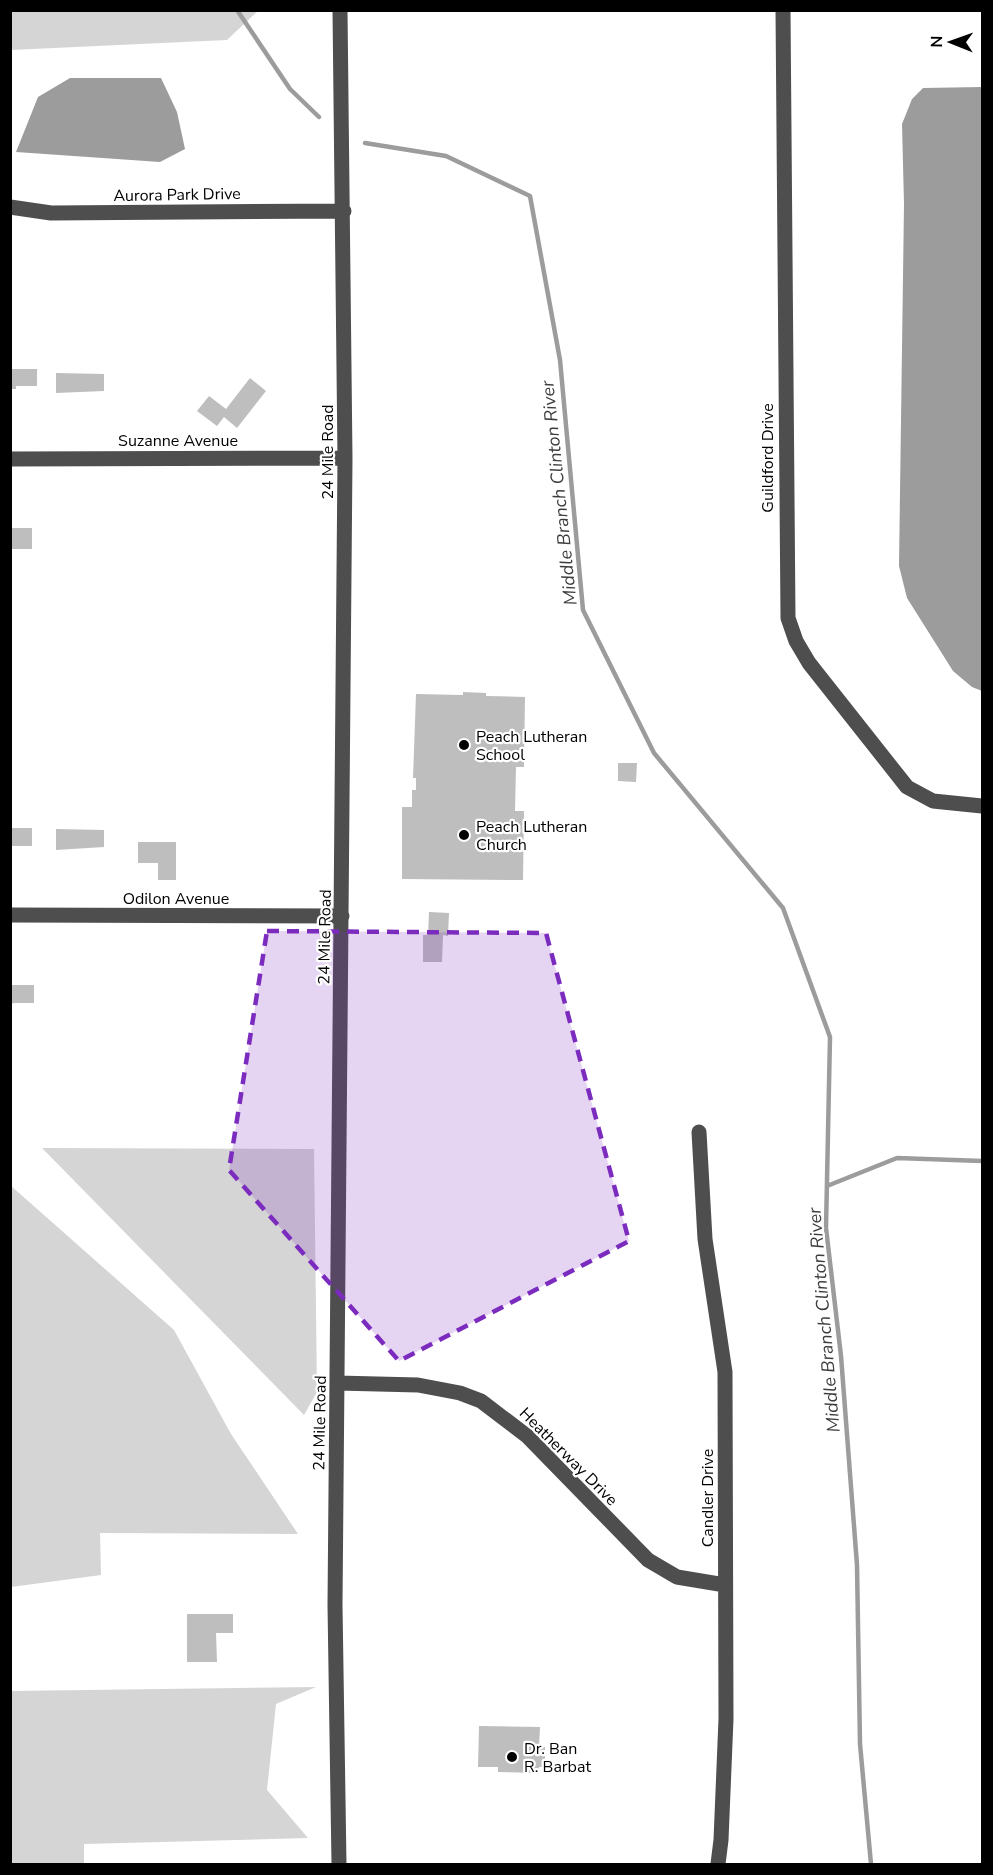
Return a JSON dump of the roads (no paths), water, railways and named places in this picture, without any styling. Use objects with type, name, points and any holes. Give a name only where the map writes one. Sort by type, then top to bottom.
[{"type":"street","name":"24 Mile Road","points":[[339,1864],[335,1605],[345,458],[340,10]]},
{"type":"street","name":"Guildford Drive","points":[[783,10],[788,618],[796,641],[809,663],[906,787],[933,801],[982,806]]},
{"type":"street","name":"Aurora Park Drive","points":[[10,207],[51,213],[344,211]]},
{"type":"street","name":"Suzanne Avenue","points":[[10,459],[345,458]]},
{"type":"street","name":"Odilon Avenue","points":[[10,915],[342,916]]},
{"type":"street","name":"Candler Drive","points":[[699,1132],[705,1239],[725,1372],[725,1763],[718,1864]]},
{"type":"street","name":"Heatherway Drive","points":[[337,1383],[418,1385],[460,1393],[481,1401],[527,1436],[648,1560],[677,1577],[725,1585]]},
{"type":"waterway","name":"Middle Branch Clinton River","points":[[237,10],[290,89],[319,117]]},
{"type":"waterway","name":"Middle Branch Clinton River","points":[[365,143],[446,156],[530,196],[560,360],[583,610],[654,753],[783,908],[830,1037],[826,1228],[841,1356],[857,1565],[860,1744],[871,1864]]},
{"type":"waterway","points":[[827,1186],[897,1158],[982,1161]]},
{"type":"place","name":"Peach Lutheran School","points":[[464,745]]},
{"type":"place","name":"Peach Lutheran Church","points":[[464,835]]},
{"type":"place","name":"Dr. Ban R. Barbat","points":[[512,1757]]}]
